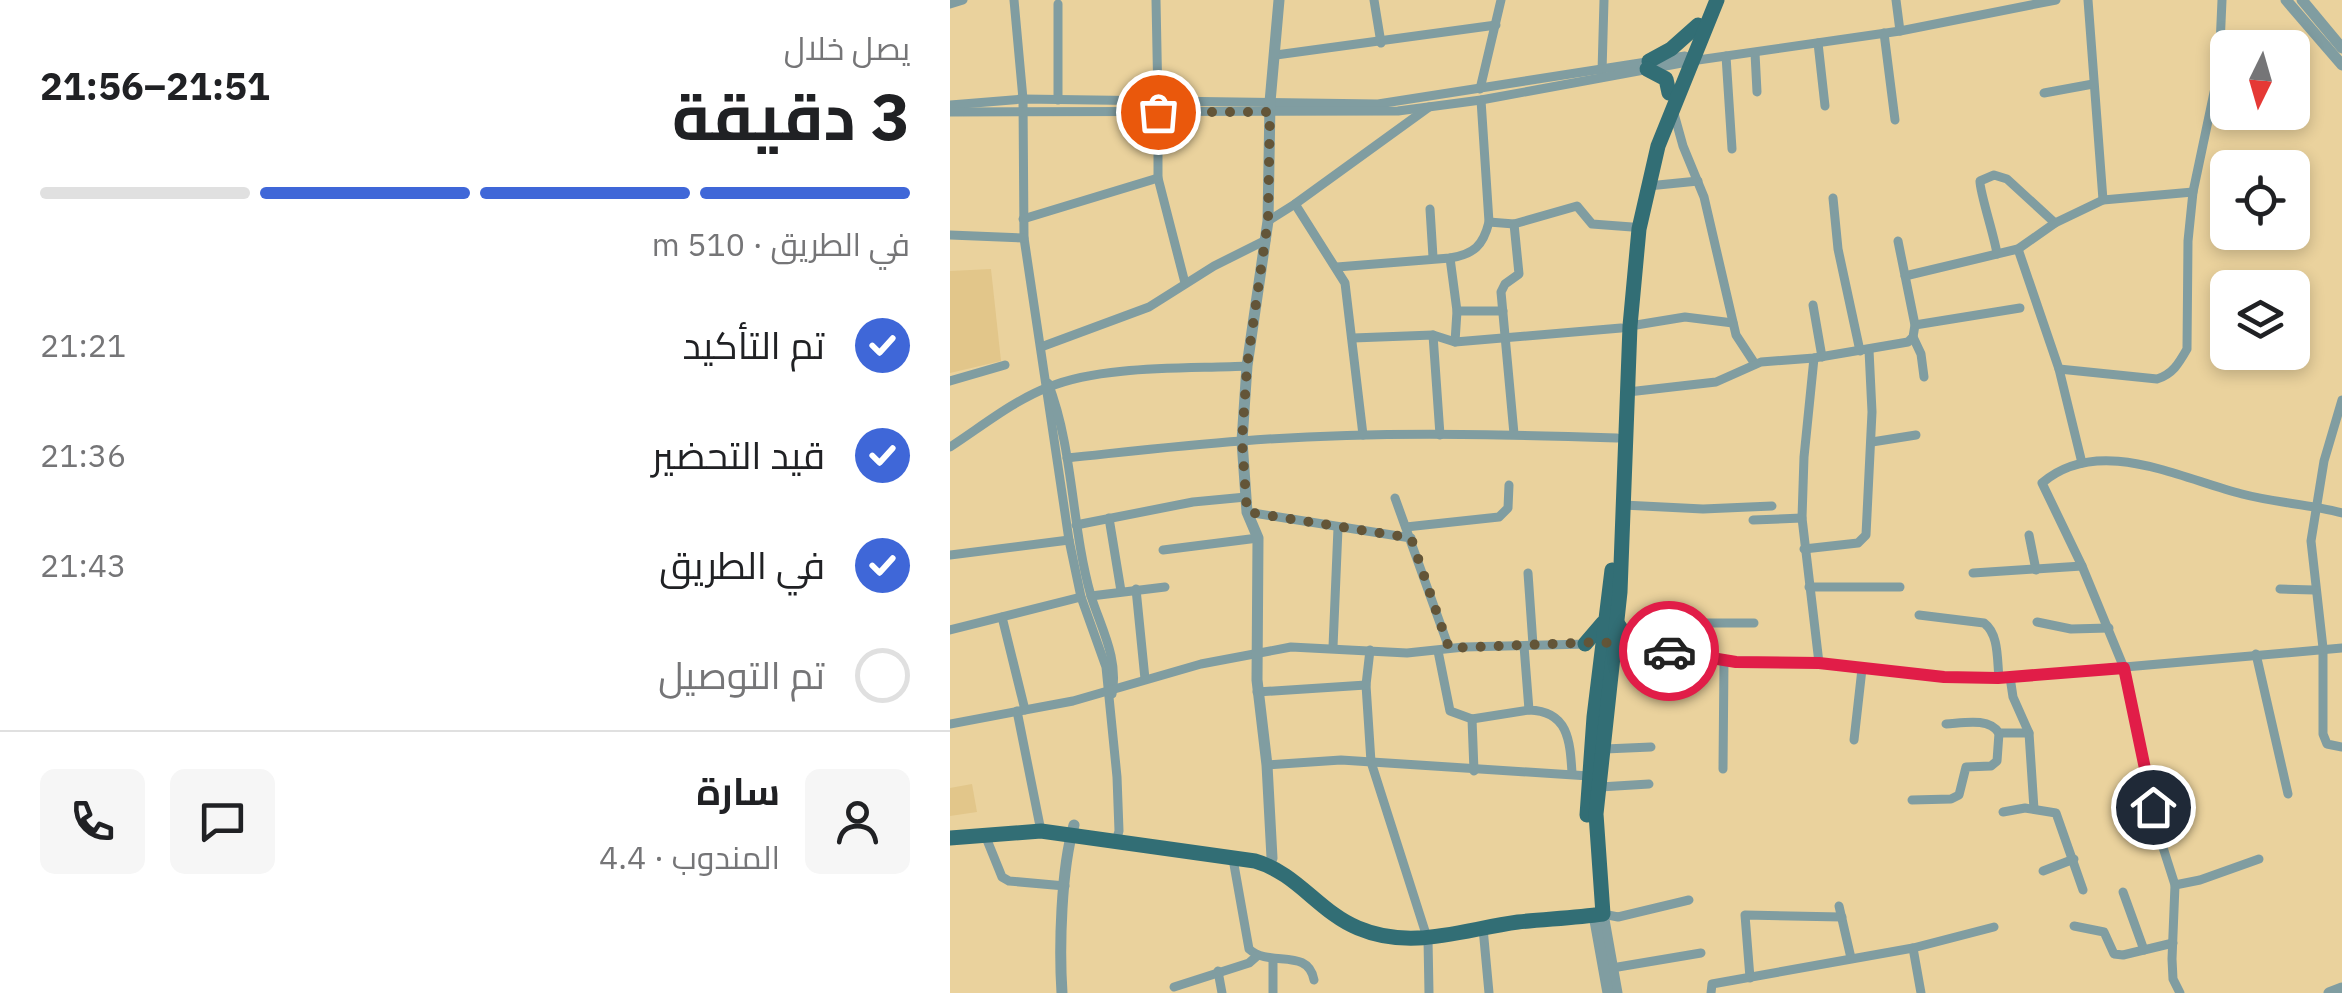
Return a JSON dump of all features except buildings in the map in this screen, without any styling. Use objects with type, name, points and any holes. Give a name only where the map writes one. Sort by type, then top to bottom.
[{"type":"main road","points":[[1690,60],[1709,0]]},
{"type":"main road","points":[[1595,781],[1605,748],[1600,643],[1611,621],[1617,438],[1632,226],[1640,182],[1671,100],[1717,0]]},
{"type":"main road","points":[[1598,910],[1595,781],[1600,643],[1611,621],[1623,505],[1628,392],[1626,327],[1639,229],[1671,100],[1666,79],[1648,65],[1698,25]]},
{"type":"main road","points":[[1611,621],[1633,646]]},
{"type":"main road","points":[[950,835],[1041,827],[1270,862],[1356,928],[1386,936],[1426,935],[1598,910]]},
{"type":"main road","points":[[950,835],[985,835],[1041,827]]},
{"type":"main road","points":[[1117,836],[1233,859],[1270,862]]},
{"type":"main road","points":[[1426,935],[1598,910]]},
{"type":"street","points":[[950,4],[963,0]]},
{"type":"street","points":[[1014,0],[1023,105],[1024,238],[1069,540],[1086,596],[1112,656],[1110,706],[1117,836]]},
{"type":"street","points":[[1156,0],[1158,178],[1185,283]]},
{"type":"street","points":[[1270,862],[1266,766],[1257,692],[1258,538],[1247,512],[1242,441],[1247,366],[1268,220],[1270,107],[1279,0]]},
{"type":"street","points":[[1374,0],[1381,42]]},
{"type":"street","points":[[1337,268],[1468,255],[1484,238],[1488,222],[1480,94],[1501,0]]},
{"type":"street","points":[[1602,73],[1604,0]]},
{"type":"street","points":[[1896,0],[1900,31]]},
{"type":"street","points":[[1270,107],[1334,113],[1431,106],[1648,65],[1900,31],[2002,6],[2056,0]]},
{"type":"street","points":[[2088,0],[2103,200]]},
{"type":"street","points":[[2221,30],[2222,0]]},
{"type":"street","points":[[2286,0],[2342,64]]},
{"type":"street","points":[[2302,0],[2342,48]]},
{"type":"street","points":[[1058,4],[1058,100]]},
{"type":"street","points":[[1276,55],[1496,24]]},
{"type":"street","points":[[1884,33],[1894,120]]},
{"type":"street","points":[[1818,43],[1825,106]]},
{"type":"street","points":[[1755,52],[1757,92]]},
{"type":"street","points":[[1726,56],[1732,149]]},
{"type":"street","points":[[2044,93],[2094,84]]},
{"type":"street","points":[[950,109],[1023,105],[1378,104],[1480,94]]},
{"type":"street","points":[[1023,105],[1058,100],[1158,107]]},
{"type":"street","points":[[1671,100],[1698,182],[1733,323],[1741,346],[1755,364]]},
{"type":"street","points":[[1268,220],[1431,106]]},
{"type":"street","points":[[2059,369],[2157,379],[2167,376],[2179,364],[2189,334],[2188,242],[2193,192],[2210,112]]},
{"type":"street","points":[[1997,254],[1991,219],[1978,188],[1980,181],[1994,175],[2007,179],[2055,222]]},
{"type":"street","points":[[1022,219],[1158,178]]},
{"type":"street","points":[[1648,186],[1698,182]]},
{"type":"street","points":[[1904,276],[2018,249],[2055,222],[2103,200],[2193,192]]},
{"type":"street","points":[[1804,549],[1846,546],[1864,539],[1872,442],[1864,351],[1838,249],[1833,198]]},
{"type":"street","points":[[1296,204],[1345,283],[1363,435]]},
{"type":"street","points":[[1488,222],[1514,224],[1577,206],[1592,224],[1632,226]]},
{"type":"street","points":[[1430,209],[1433,257]]},
{"type":"street","points":[[1514,224],[1519,274],[1502,289],[1514,434]]},
{"type":"street","points":[[950,236],[1024,238]]},
{"type":"street","points":[[1041,348],[1149,307],[1266,240]]},
{"type":"street","points":[[1898,241],[1913,337],[1921,354],[1924,377]]},
{"type":"street","points":[[2018,249],[2059,369],[2082,463]]},
{"type":"street","points":[[1450,258],[1457,312],[1455,342]]},
{"type":"street","points":[[1812,305],[1818,357],[1804,457],[1802,518],[1819,663]]},
{"type":"street","points":[[1914,326],[2020,308]]},
{"type":"street","points":[[1457,312],[1502,311]]},
{"type":"street","points":[[1353,338],[1432,335],[1455,342],[1504,339],[1626,327],[1685,316],[1733,323]]},
{"type":"street","points":[[1432,335],[1440,436]]},
{"type":"street","points":[[1628,392],[1716,382],[1755,364],[1864,351],[1904,343],[1913,337]]},
{"type":"street","points":[[950,381],[1005,365]]},
{"type":"street","points":[[950,447],[1047,384],[1098,375],[1247,366]]},
{"type":"street","points":[[1047,384],[1067,458],[1086,596]]},
{"type":"street","points":[[2342,400],[2315,506],[2311,541],[2322,648],[2322,734],[2327,744],[2342,747]]},
{"type":"street","points":[[1067,458],[1242,441],[1363,435],[1617,438]]},
{"type":"street","points":[[1872,442],[1916,435]]},
{"type":"street","points":[[2180,993],[2173,979],[2176,885],[2159,835],[2124,668],[2082,566],[2042,486],[2043,480],[2082,463],[2127,461],[2279,503],[2342,513]]},
{"type":"street","points":[[1406,527],[1499,517],[1508,508],[1508,485]]},
{"type":"street","points":[[1076,525],[1193,502],[1246,497]]},
{"type":"street","points":[[1395,498],[1411,538],[1443,650],[1450,711],[1472,719],[1528,710],[1549,712],[1558,719],[1570,751],[1572,773]]},
{"type":"street","points":[[1623,505],[1703,510],[1772,506]]},
{"type":"street","points":[[1247,512],[1411,538]]},
{"type":"street","points":[[1109,518],[1121,591]]},
{"type":"street","points":[[1753,520],[1802,518]]},
{"type":"street","points":[[1333,647],[1338,528]]},
{"type":"street","points":[[2030,536],[2036,570]]},
{"type":"street","points":[[1162,550],[1258,538]]},
{"type":"street","points":[[950,555],[1069,540]]},
{"type":"street","points":[[1973,573],[2082,566]]},
{"type":"street","points":[[1528,573],[1528,710]]},
{"type":"street","points":[[950,630],[1086,596],[1165,587]]},
{"type":"street","points":[[1809,587],[1900,587]]},
{"type":"street","points":[[2280,588],[2314,590]]},
{"type":"street","points":[[1136,589],[1145,679]]},
{"type":"street","points":[[1919,616],[1984,622],[1994,637],[1998,678]]},
{"type":"street","points":[[1002,617],[1041,827]]},
{"type":"street","points":[[1699,656],[1704,622],[1754,622]]},
{"type":"street","points":[[2038,622],[2071,630],[2109,628]]},
{"type":"street","points":[[950,724],[1292,647],[1407,653],[1600,643],[1724,660],[1819,663],[1944,677],[1998,678],[2342,648]]},
{"type":"street","points":[[1370,650],[1366,686],[1372,762],[1426,935],[1429,993]]},
{"type":"street","points":[[2256,654],[2288,794]]},
{"type":"street","points":[[1723,769],[1724,660]]},
{"type":"street","points":[[1854,740],[1862,669]]},
{"type":"street","points":[[2010,677],[2012,697],[2029,733],[2034,809]]},
{"type":"street","points":[[1257,692],[1366,686]]},
{"type":"street","points":[[1472,719],[1474,771]]},
{"type":"street","points":[[1946,724],[1990,724],[1999,733],[2029,733]]},
{"type":"street","points":[[1912,800],[1950,800],[1959,795],[1966,767],[1990,766],[1996,761],[1999,733]]},
{"type":"street","points":[[1605,748],[1651,747]]},
{"type":"street","points":[[1266,766],[1310,761],[1372,762],[1474,771],[1572,773],[1595,781],[1649,784]]},
{"type":"street","points":[[2003,812],[2034,809],[2058,815],[2084,890]]},
{"type":"street","points":[[1062,993],[1060,967],[1073,830]]},
{"type":"street","points":[[985,835],[1002,877],[1066,886]]},
{"type":"street","points":[[1233,859],[1249,949],[1256,956],[1306,963],[1314,980]]},
{"type":"street","points":[[2043,872],[2074,859]]},
{"type":"street","points":[[2176,885],[2259,859]]},
{"type":"street","points":[[2123,892],[2144,950]]},
{"type":"street","points":[[1598,910],[1618,917],[1689,900]]},
{"type":"street","points":[[1598,910],[1617,993]]},
{"type":"street","points":[[1598,910],[1608,993]]},
{"type":"street","points":[[1750,978],[1744,916],[1840,912],[1851,958]]},
{"type":"street","points":[[1711,993],[1711,984],[1913,948],[1994,926]]},
{"type":"street","points":[[2074,926],[2104,932],[2114,954],[2173,942]]},
{"type":"street","points":[[1483,928],[1490,993]]},
{"type":"street","points":[[1913,948],[1921,993]]},
{"type":"street","points":[[1612,968],[1700,953]]},
{"type":"street","points":[[1174,987],[1249,963],[1256,956]]},
{"type":"street","points":[[1272,959],[1273,993]]},
{"type":"street","points":[[1218,971],[1222,993]]},
{"type":"street","points":[[2329,993],[2342,988]]},
{"type":"shaded area","points":[[991,269],[1001,361],[950,373],[950,271]]},
{"type":"shaded area","points":[[972,784],[977,812],[950,816],[950,788]]},
{"type":"way so far","points":[[1158,112],[1270,112],[1268,220],[1247,366],[1242,441],[1247,512],[1411,538],[1449,648],[1601,642],[1669,651]]},
{"type":"route","points":[[1669,651],[1736,662],[1819,663],[1944,677],[1998,678],[2124,668],[2153,807]]}]
